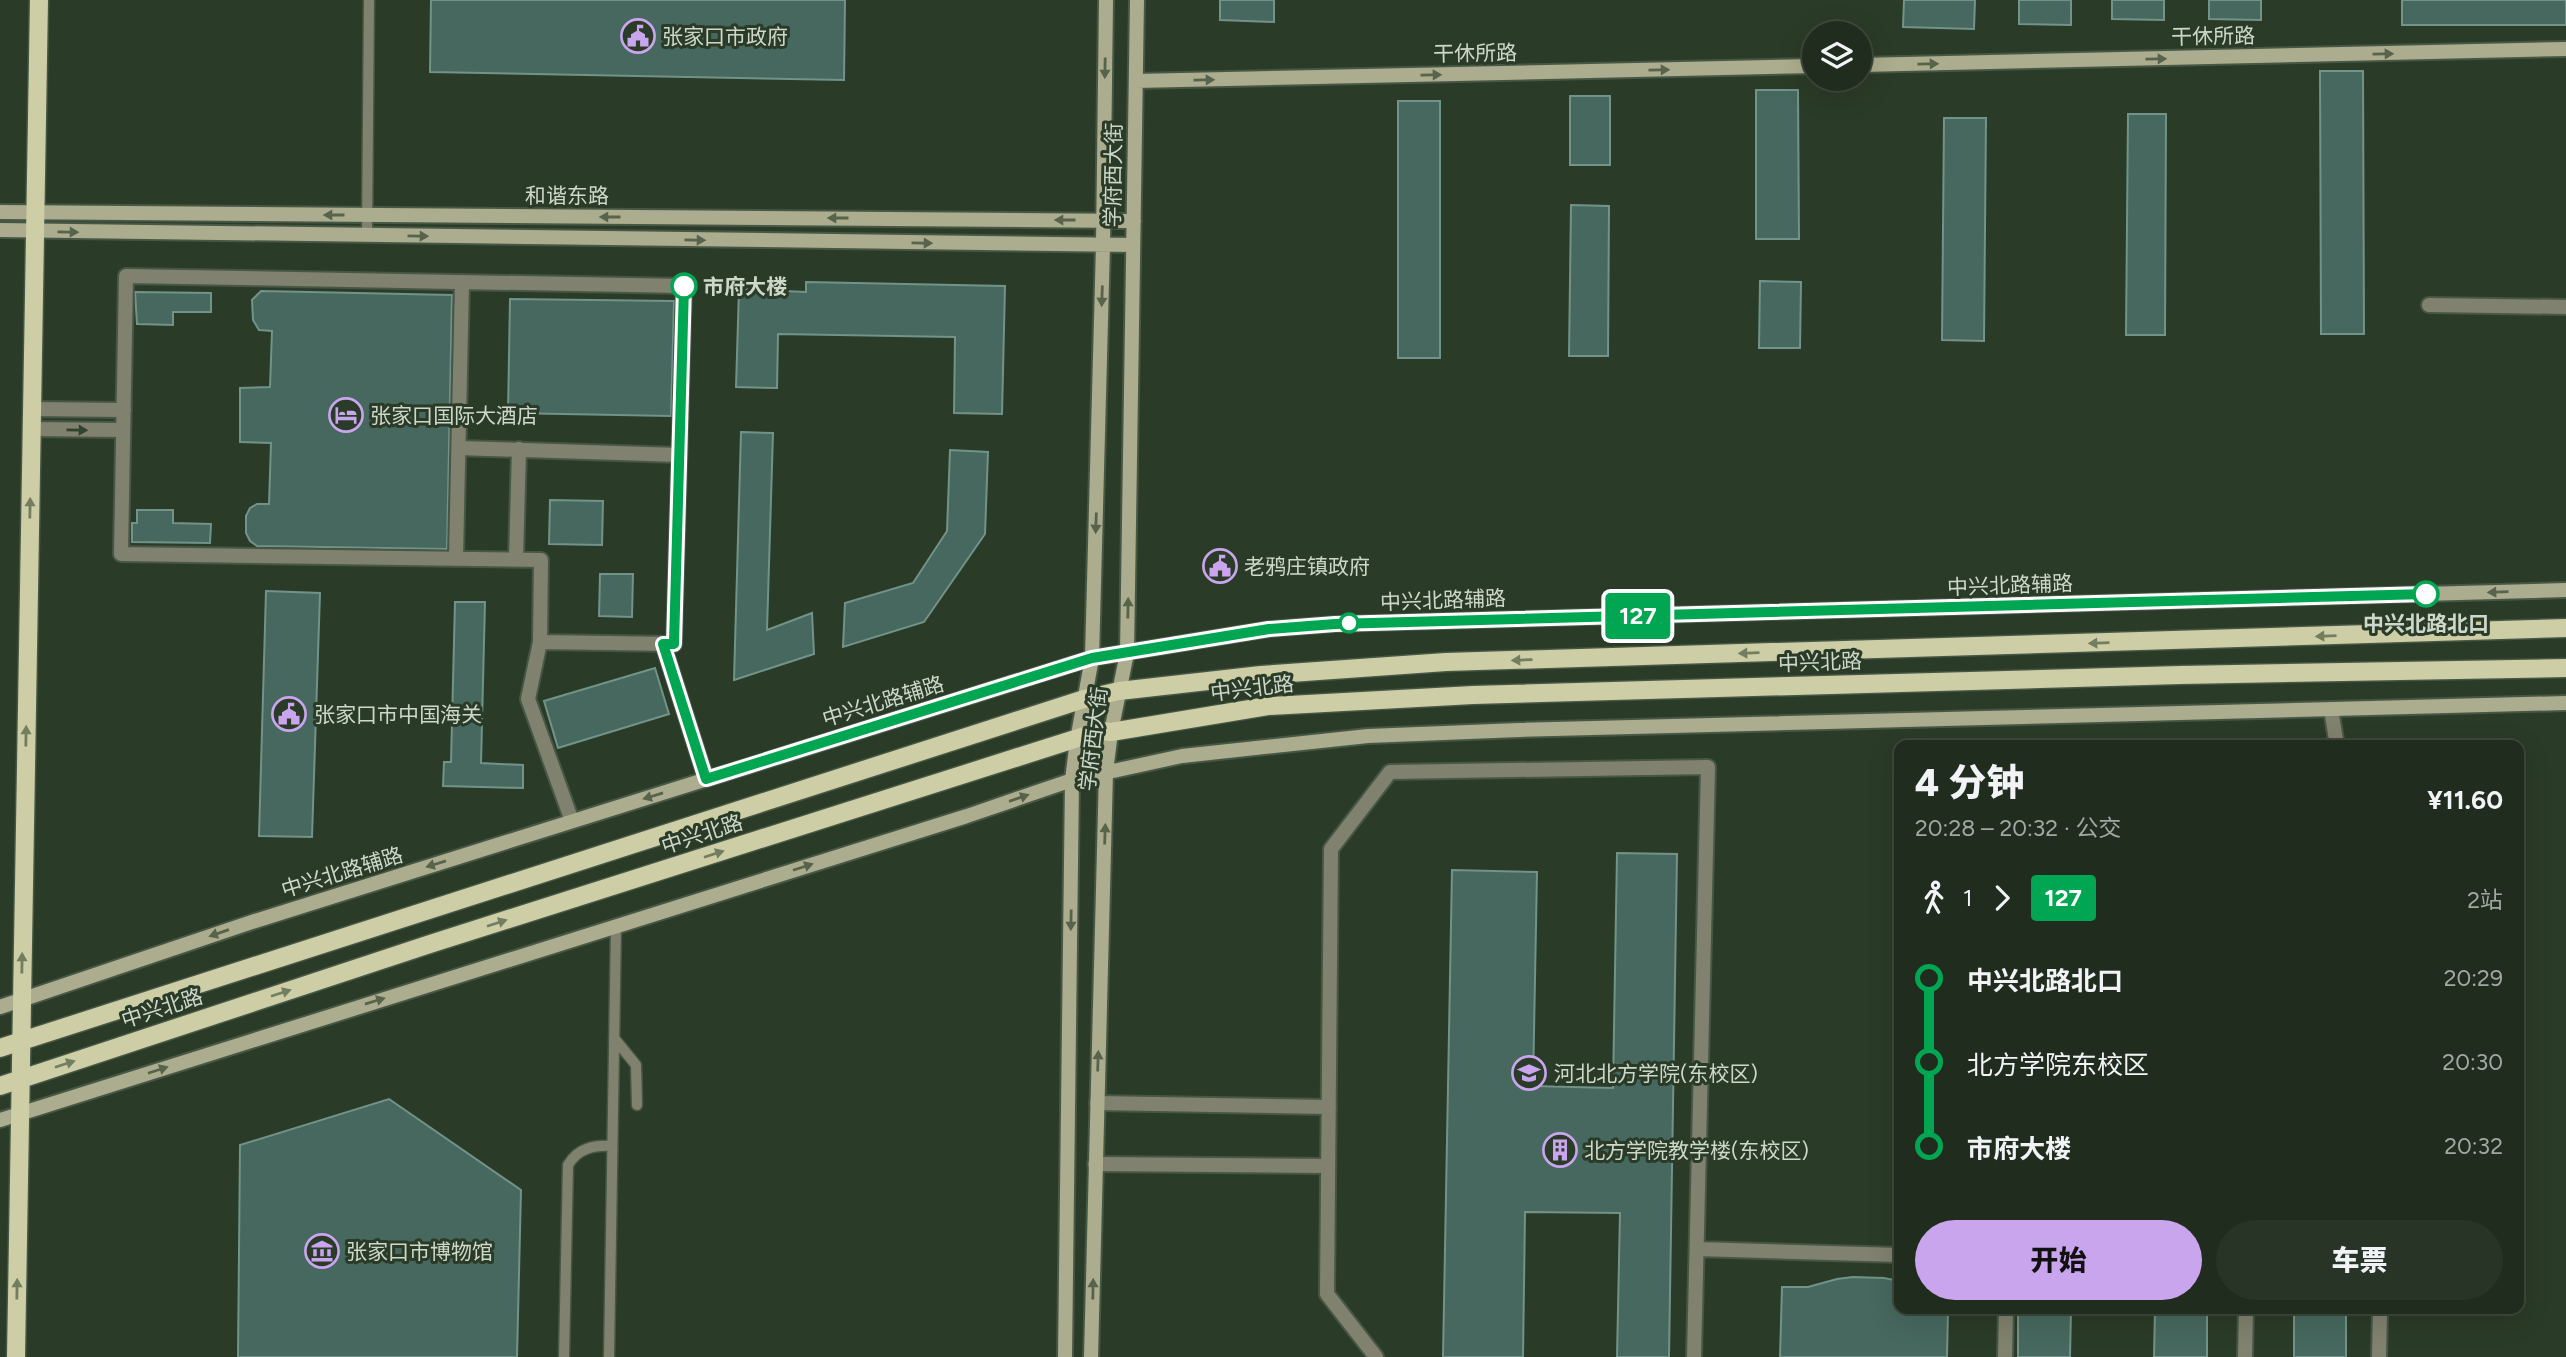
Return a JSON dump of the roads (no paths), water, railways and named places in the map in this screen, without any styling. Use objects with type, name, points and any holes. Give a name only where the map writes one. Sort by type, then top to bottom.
[{"type":"main road","points":[[16,1357],[39,0]]},
{"type":"main road","name":"中兴北路","points":[[0,1048],[1084,699],[1119,691],[1287,672],[1446,662],[2566,628]]},
{"type":"main road","name":"中兴北路","points":[[0,1086],[430,944],[1100,731],[1111,732],[1268,706],[1473,695],[2193,675],[2566,668]]},
{"type":"street","name":"学府西大街","points":[[1065,1357],[1072,780],[1092,658],[1103,245],[1106,0]]},
{"type":"street","name":"学府西大街","points":[[1091,1357],[1107,772],[1111,732],[1127,653],[1137,0]]},
{"type":"street","name":"干休所路","points":[[1872,65],[2566,50]]},
{"type":"street","name":"干休所路","points":[[1136,81],[1802,66]]},
{"type":"street","name":"和谐东路","points":[[0,212],[1133,220]]},
{"type":"street","name":"和谐东路","points":[[0,230],[1133,245]]},
{"type":"street","points":[[540,642],[674,644],[684,286],[126,276],[121,554],[541,560],[540,642],[528,699],[572,821]]},
{"type":"street","points":[[456,557],[462,282]]},
{"type":"street","points":[[2429,305],[2566,307]]},
{"type":"street","points":[[32,409],[124,410]]},
{"type":"street","points":[[32,429],[123,430]]},
{"type":"street","points":[[459,448],[679,455]]},
{"type":"street","points":[[516,559],[519,449]]},
{"type":"street","name":"中兴北路辅路","points":[[0,1007],[255,921],[1092,658],[1269,629],[1335,624],[2566,590]]},
{"type":"street","points":[[663,644],[706,779]]},
{"type":"street","points":[[0,1121],[1072,780],[1182,756],[1368,736],[1519,730],[2566,704]]},
{"type":"street","points":[[2331,709],[2336,740]]},
{"type":"street","points":[[1376,1357],[1327,1294],[1331,849],[1390,772],[1708,766],[1694,1357]]},
{"type":"street","points":[[1097,1102],[1329,1107]]},
{"type":"street","points":[[1095,1164],[1328,1166]]},
{"type":"street","points":[[1697,1249],[1894,1255]]},
{"type":"street","points":[[2005,1357],[2006,1314]]},
{"type":"street","points":[[2245,1357],[2246,1314]]},
{"type":"street","points":[[2379,1357],[2380,1314]]},
{"type":"lane","points":[[367,236],[369,0]]},
{"type":"lane","points":[[609,1357],[616,926]]},
{"type":"lane","points":[[614,1038],[636,1065],[638,1105]]},
{"type":"lane","points":[[564,1357],[568,1165],[572,1158],[587,1148],[612,1146]]},
{"type":"place","name":"张家口市政府","points":[[638,36]]},
{"type":"place","name":"市府大楼","points":[[684,286]]},
{"type":"place","name":"张家口国际大酒店","points":[[346,415]]},
{"type":"place","name":"老鸦庄镇政府","points":[[1220,566]]},
{"type":"place","name":"中兴北路北口","points":[[2426,594]]},
{"type":"place","name":"张家口市中国海关","points":[[289,714]]},
{"type":"place","name":"河北北方学院(东校区)","points":[[1529,1073]]},
{"type":"place","name":"北方学院教学楼(东校区)","points":[[1560,1150]]},
{"type":"place","name":"张家口市博物馆","points":[[322,1251]]}]
